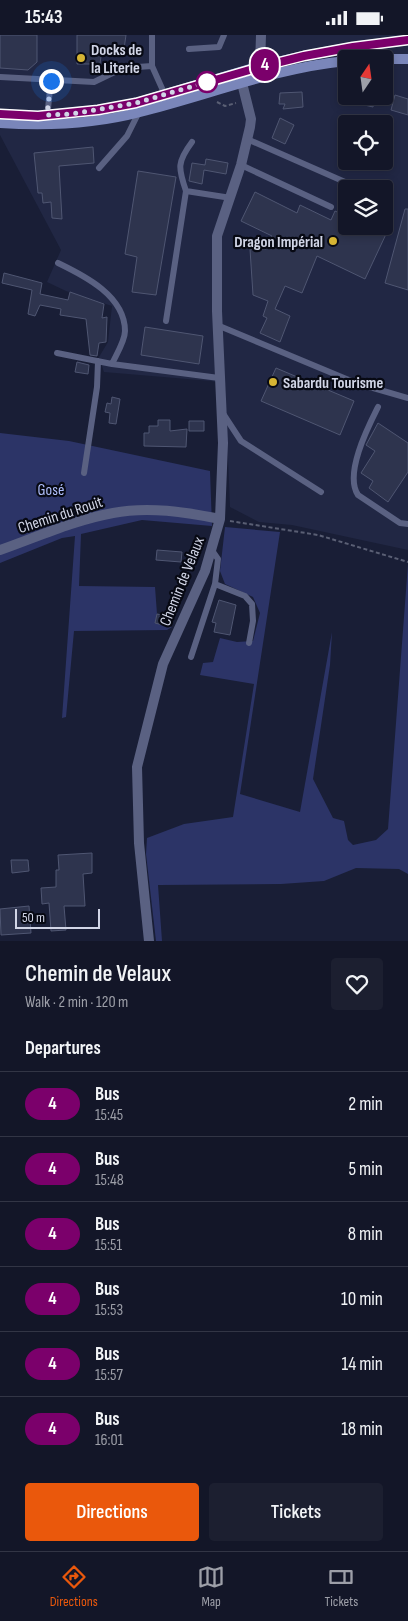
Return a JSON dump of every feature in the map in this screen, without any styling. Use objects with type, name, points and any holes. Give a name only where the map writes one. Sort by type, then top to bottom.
[{"type":"main road","points":[[0,114],[47,119],[98,110],[164,95],[260,67],[353,47],[408,40]]},
{"type":"main road","points":[[393,59],[408,59]]},
{"type":"main road","points":[[0,123],[139,113],[300,68],[338,62]]},
{"type":"street","points":[[260,67],[261,35]]},
{"type":"street","name":"Chemin de Velaux","points":[[149,941],[139,843],[137,767],[162,664],[205,571],[220,519],[222,443],[217,325],[217,236],[241,165],[251,119],[242,83]]},
{"type":"street","name":"Chemin du Rouit","points":[[0,550],[82,521],[115,512],[158,510],[220,519]]},
{"type":"lane","points":[[152,35],[152,66],[164,95]]},
{"type":"lane","points":[[189,49],[218,47],[224,35]]},
{"type":"lane","points":[[0,77],[94,82],[123,68],[152,66]]},
{"type":"lane","points":[[47,119],[51,81]]},
{"type":"lane","points":[[99,168],[127,136],[139,113]]},
{"type":"lane","points":[[247,139],[340,180]]},
{"type":"lane","points":[[166,321],[186,191],[179,163],[181,156],[192,142]]},
{"type":"lane","points":[[241,165],[331,207]]},
{"type":"lane","points":[[186,191],[231,198]]},
{"type":"lane","points":[[58,263],[81,274],[108,293],[121,312],[125,333],[112,364]]},
{"type":"lane","points":[[217,325],[356,383],[408,398]]},
{"type":"lane","points":[[57,353],[112,364],[219,378]]},
{"type":"lane","points":[[84,473],[97,387],[98,361]]},
{"type":"lane","points":[[378,407],[358,449],[356,491],[400,523],[408,524]]},
{"type":"lane","points":[[221,409],[241,441],[321,492]]},
{"type":"lane","points":[[191,657],[215,584],[218,559],[211,549]]},
{"type":"lane","points":[[215,584],[245,596],[252,604],[249,643]]},
{"type":"path","points":[[220,519],[318,535],[408,562]]},
{"type":"shaded area","points":[[0,35],[408,35],[408,550],[292,525],[259,522],[230,507],[225,384],[211,381],[104,372],[99,357],[108,342],[112,306],[66,291],[47,282],[61,250],[0,135]]},
{"type":"green space","name":"Gosé","points":[[0,433],[69,441],[210,471],[212,526],[142,520],[81,534],[79,586],[155,587],[157,614],[155,623],[172,627],[167,630],[74,631],[66,717],[62,718],[75,536],[62,538],[0,563]]},
{"type":"green space","points":[[225,527],[280,532],[240,794],[300,812],[332,632],[330,665],[313,779],[333,818],[344,821],[348,840],[353,845],[376,840],[388,829],[408,564],[408,874],[399,869],[356,868],[324,881],[281,884],[158,885],[162,941],[156,941],[146,854],[147,838],[184,824],[233,817],[254,684],[200,675],[203,663],[213,662],[220,638],[237,642],[253,641],[260,613],[253,597],[225,584],[220,571]]},
{"type":"building","points":[[0,35],[37,35],[37,62],[28,70],[0,68]]},
{"type":"building","points":[[77,35],[126,35],[124,49],[102,49],[100,64],[77,64]]},
{"type":"building","points":[[302,92],[303,107],[283,109],[285,104],[279,104],[280,93]]},
{"type":"building","points":[[395,95],[408,99],[408,115],[391,110]]},
{"type":"building","points":[[280,118],[294,125],[285,144],[272,138]]},
{"type":"building","points":[[93,147],[94,163],[59,166],[62,219],[52,218],[51,202],[43,203],[42,193],[38,193],[34,153]]},
{"type":"building","points":[[206,159],[228,163],[226,174],[204,170],[202,184],[189,181],[192,163],[205,165]]},
{"type":"building","points":[[138,171],[176,177],[156,295],[132,292],[137,257],[125,254]]},
{"type":"building","points":[[255,192],[297,213],[300,205],[331,220],[335,211],[338,212],[338,235],[386,235],[365,279],[317,256],[302,293],[285,286],[275,309],[290,316],[280,342],[260,333],[267,318],[263,316],[268,301],[253,295],[250,249],[266,249],[272,236],[241,221]]},
{"type":"building","points":[[405,209],[408,209],[408,290],[385,283]]},
{"type":"building","points":[[4,273],[42,283],[40,294],[68,300],[70,292],[104,304],[102,318],[107,317],[106,342],[99,343],[97,356],[90,355],[86,319],[60,315],[61,309],[40,305],[35,316],[28,314],[32,290],[2,283]]},
{"type":"building","points":[[145,327],[203,336],[199,364],[141,355]]},
{"type":"building","points":[[77,362],[89,365],[88,374],[75,372]]},
{"type":"building","points":[[276,368],[354,401],[340,435],[261,401]]},
{"type":"building","points":[[112,397],[120,399],[116,424],[109,423],[110,413],[105,412],[107,403],[111,404]]},
{"type":"building","points":[[158,420],[170,420],[170,431],[187,429],[186,447],[144,446],[144,433],[149,433],[149,426],[158,426]]},
{"type":"building","points":[[189,421],[204,421],[204,431],[189,431]]},
{"type":"building","points":[[378,423],[408,443],[408,472],[388,502],[369,488],[373,481],[361,473],[375,451],[366,445]]},
{"type":"building","points":[[157,550],[182,552],[181,562],[156,560]]},
{"type":"building","points":[[219,600],[236,605],[230,635],[214,632],[216,623],[212,622]]},
{"type":"building","points":[[157,614],[172,617],[170,627],[155,623]]},
{"type":"building","points":[[92,853],[92,873],[83,874],[85,906],[64,906],[66,930],[51,931],[49,903],[42,904],[41,888],[56,887],[56,870],[59,870],[58,855]]},
{"type":"building","points":[[11,860],[28,860],[29,871],[12,873]]},
{"type":"building","points":[[29,906],[31,933],[1,935],[0,909]]},
{"type":"bus line","name":"4","points":[[0,114],[38,116],[98,110],[136,103],[304,56],[408,40]]},
{"type":"place","name":"Docks de la Literie","points":[[81,58]]},
{"type":"place","name":"Dragon Impérial","points":[[333,241]]},
{"type":"place","name":"Sabardu Tourisme","points":[[273,382]]},
{"type":"route","points":[[51,81],[47,115],[72,114],[136,103],[207,82]]}]
